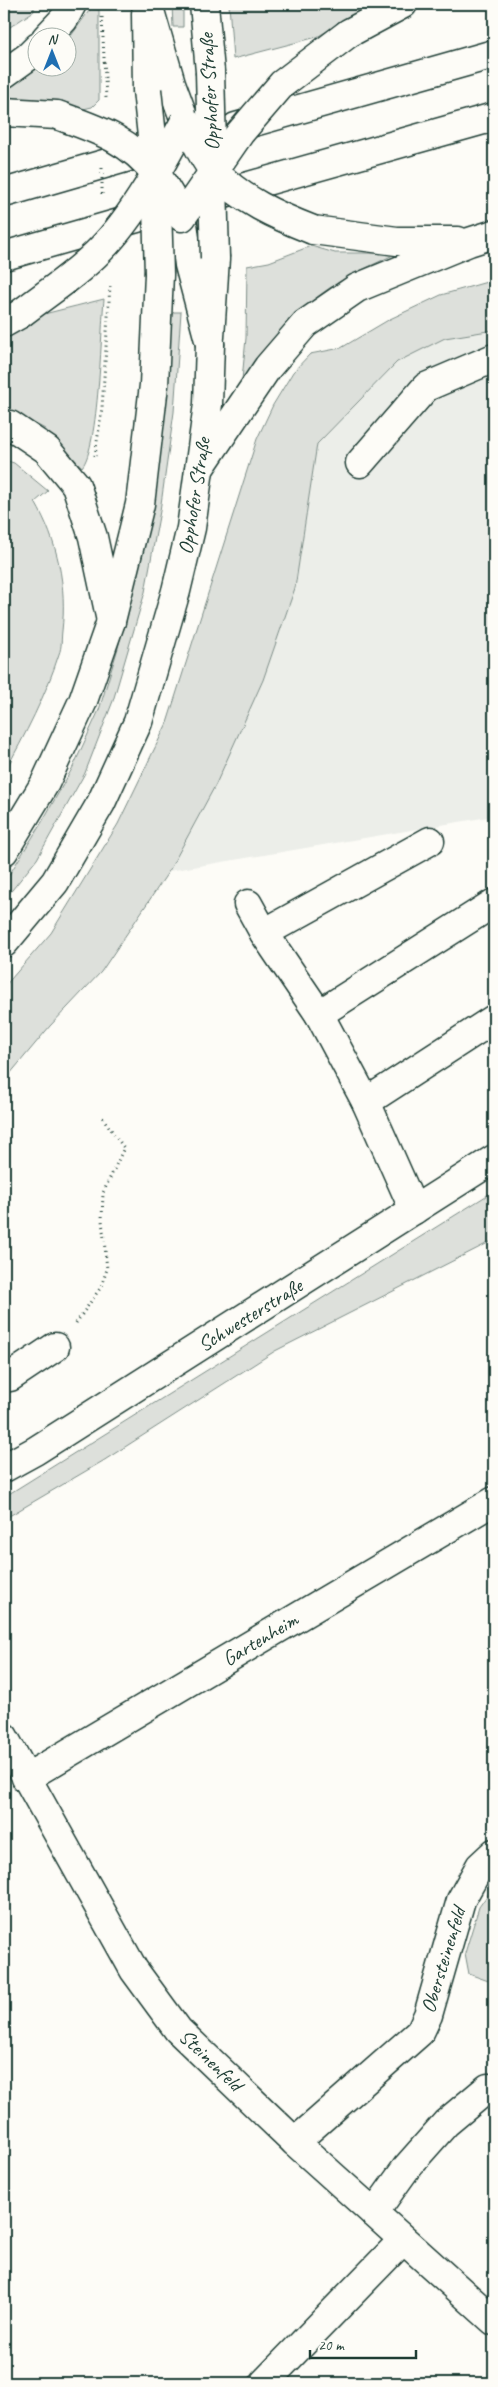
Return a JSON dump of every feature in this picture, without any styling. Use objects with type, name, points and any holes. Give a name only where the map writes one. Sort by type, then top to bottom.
[{"type":"main road","points":[[55,28],[64,19],[72,4]]},
{"type":"main road","points":[[4,851],[45,783],[83,701],[110,621],[140,504],[154,385],[159,274],[156,173],[159,86],[147,4]]},
{"type":"main road","name":"Opphofer Straße","points":[[4,943],[55,882],[101,803],[138,722],[176,591],[191,528],[208,404],[210,344],[202,262],[213,170],[210,72],[204,4]]},
{"type":"main road","points":[[159,274],[182,217],[240,133],[282,84],[349,33],[404,4]]},
{"type":"main road","points":[[4,193],[494,54]]},
{"type":"main road","points":[[4,74],[28,55]]},
{"type":"main road","points":[[12,318],[79,270],[108,242],[156,173],[210,72]]},
{"type":"main road","points":[[159,86],[185,120],[213,170],[247,198],[274,215],[313,230],[397,241],[482,238]]},
{"type":"main road","points":[[4,112],[57,115],[104,131],[123,142],[156,173],[182,217],[202,262]]},
{"type":"main road","points":[[4,256],[494,117]]},
{"type":"main road","points":[[199,469],[268,367],[305,324],[357,288],[482,238]]},
{"type":"main road","points":[[360,464],[426,387],[494,358]]},
{"type":"main road","points":[[4,424],[47,450],[76,485],[93,537],[110,621]]},
{"type":"main road","points":[[264,933],[430,841]]},
{"type":"main road","points":[[319,1014],[494,903]]},
{"type":"main road","points":[[248,904],[264,933],[319,1014],[366,1102],[414,1210]]},
{"type":"main road","points":[[366,1102],[494,1019]]},
{"type":"main road","name":"Schwesterstraße","points":[[4,1468],[35,1451],[494,1159]]},
{"type":"main road","points":[[4,1378],[10,1377],[55,1347]]},
{"type":"main road","name":"Gartenheim","points":[[26,1778],[494,1501]]},
{"type":"main road","name":"Steinenfeld","points":[[4,1737],[134,1970],[178,2030],[295,2142],[494,2321]]},
{"type":"main road","name":"Obersteinenfeld","points":[[295,2142],[420,2032],[428,2015],[461,1900],[480,1866],[494,1853]]},
{"type":"main road","points":[[374,2213],[407,2167],[446,2123],[488,2088]]},
{"type":"main road","points":[[264,2383],[403,2240]]},
{"type":"path","points":[[102,14],[106,102]]},
{"type":"path","points":[[102,166],[102,201]]},
{"type":"path","points":[[95,457],[102,408],[110,288]]},
{"type":"path","points":[[55,1347],[84,1315],[101,1288],[107,1269],[102,1220],[103,1192],[124,1148],[102,1117]]},
{"type":"shaded area","points":[[4,4],[34,4],[34,11],[4,31]]},
{"type":"shaded area","points":[[172,4],[183,4],[183,27],[173,27]]},
{"type":"shaded area","points":[[229,4],[372,4],[317,37],[233,59]]},
{"type":"shaded area","points":[[91,8],[99,10],[99,100],[92,107],[79,110],[4,103],[4,89],[28,72],[28,78],[78,78],[77,28]]},
{"type":"shaded area","points":[[311,246],[335,253],[397,253],[346,278],[310,303],[285,326],[242,380],[246,338],[247,266],[269,262]]},
{"type":"shaded area","points":[[494,280],[494,330],[445,338],[397,362],[317,444],[295,588],[263,680],[216,784],[169,871],[101,972],[50,1026],[4,1081],[4,987],[51,933],[118,824],[167,723],[257,439],[273,405],[293,372],[310,354],[341,348],[390,319],[441,295]]},
{"type":"shaded area","points":[[104,299],[96,413],[88,455],[82,467],[45,429],[4,407],[4,339],[44,314]]},
{"type":"shaded area","points":[[174,312],[181,312],[174,412],[160,511],[145,592],[113,701],[85,773],[37,859],[4,900],[4,883],[73,767],[99,710],[118,648],[140,553],[171,316]]},
{"type":"shaded area","points":[[494,330],[494,816],[169,871],[216,784],[263,680],[295,588],[317,444],[397,362],[445,338]]},
{"type":"shaded area","points":[[4,460],[14,463],[48,491],[35,502],[50,533],[59,565],[62,581],[63,614],[61,649],[54,669],[34,715],[4,773]]},
{"type":"shaded area","points":[[494,1191],[494,1240],[275,1351],[103,1461],[4,1519],[4,1497]]},
{"type":"shaded area","points":[[494,1886],[494,1983],[469,1974],[465,1953],[479,1907]]}]
